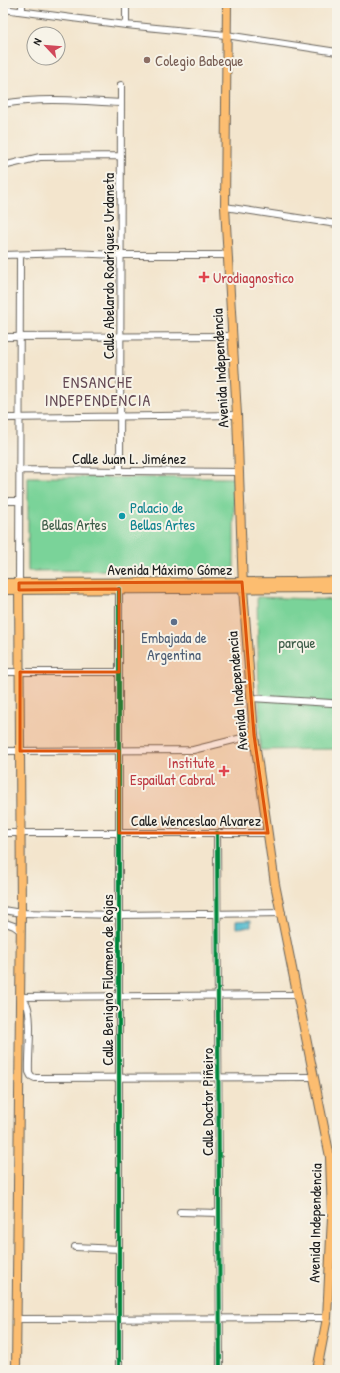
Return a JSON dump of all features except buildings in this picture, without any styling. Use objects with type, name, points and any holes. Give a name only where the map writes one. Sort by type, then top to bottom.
[{"type":"main road","name":"Avenida Independencia","points":[[227,3],[225,207],[237,415],[242,586],[254,735],[275,884],[330,1157],[335,1217],[326,1318],[317,1370]]},
{"type":"main road","name":"Avenida Máximo Gómez","points":[[3,583],[19,586],[119,589],[242,586],[337,581]]},
{"type":"main road","name":"Avenida Máximo Gómez","points":[[3,590],[19,586],[242,586],[337,588]]},
{"type":"main road","points":[[16,1370],[21,931],[19,586]]},
{"type":"street","points":[[22,3],[22,12]]},
{"type":"street","points":[[126,3],[126,25]]},
{"type":"street","points":[[3,9],[126,25],[226,35],[337,52]]},
{"type":"street","name":"Calle Abelardo Rodríguez Urdaneta","points":[[120,471],[121,85]]},
{"type":"street","points":[[3,104],[22,101],[53,100],[121,103]]},
{"type":"street","points":[[3,166],[40,157],[121,156]]},
{"type":"street","points":[[225,207],[337,224]]},
{"type":"street","points":[[3,255],[69,253],[120,255],[227,255]]},
{"type":"street","points":[[19,586],[20,255]]},
{"type":"street","points":[[3,337],[232,336]]},
{"type":"street","points":[[3,418],[237,415]]},
{"type":"street","name":"Calle Juan L. Jiménez","points":[[19,470],[238,472]]},
{"type":"street","points":[[3,501],[19,501]]},
{"type":"street","name":"Calle Benigno Filomeno de Rojas","points":[[119,589],[120,1370]]},
{"type":"street","points":[[3,672],[119,672]]},
{"type":"street","points":[[251,698],[330,703]]},
{"type":"street","points":[[3,751],[193,750],[254,735]]},
{"type":"street","name":"Calle Wenceslao Alvarez","points":[[3,833],[268,833]]},
{"type":"street","name":"Calle Doctor Piñeiro","points":[[217,833],[220,1370]]},
{"type":"street","points":[[3,910],[21,913],[119,915],[282,913]]},
{"type":"street","points":[[3,922],[14,926],[21,931]]},
{"type":"street","points":[[20,998],[119,996],[298,996]]},
{"type":"street","points":[[20,998],[28,1007],[30,1025],[29,1072],[31,1076],[35,1078],[314,1077]]},
{"type":"street","points":[[180,1212],[219,1213]]},
{"type":"street","points":[[75,1247],[119,1249]]},
{"type":"street","points":[[17,1319],[326,1318]]},
{"type":"highlighted area","points":[[242,582],[254,735],[268,833],[119,833],[119,751],[20,751],[20,672],[119,672],[119,589],[19,590],[19,583]]},
{"type":"green space","name":"Bellas Artes","points":[[28,477],[234,478],[234,569],[28,571]]},
{"type":"green space","name":"parque","points":[[257,597],[337,600],[337,749],[260,750]]},
{"type":"water","points":[[251,920],[251,927],[236,928],[236,921]]},
{"type":"cycle path","points":[[119,589],[119,1370]]},
{"type":"cycle path","points":[[217,833],[220,1370]]},
{"type":"place","name":"Colegio Babeque","points":[[147,60]]},
{"type":"place","name":"Urodiagnostico","points":[[204,277]]},
{"type":"place","name":"Palacio de Bellas Artes","points":[[122,516]]},
{"type":"place","name":"Embajada de Argentina","points":[[174,622]]},
{"type":"place","name":"Institute Espaillat Cabral","points":[[224,771]]},
{"type":"district","name":"ENSANCHE INDEPENDENCIA","points":[[98,391]]}]
